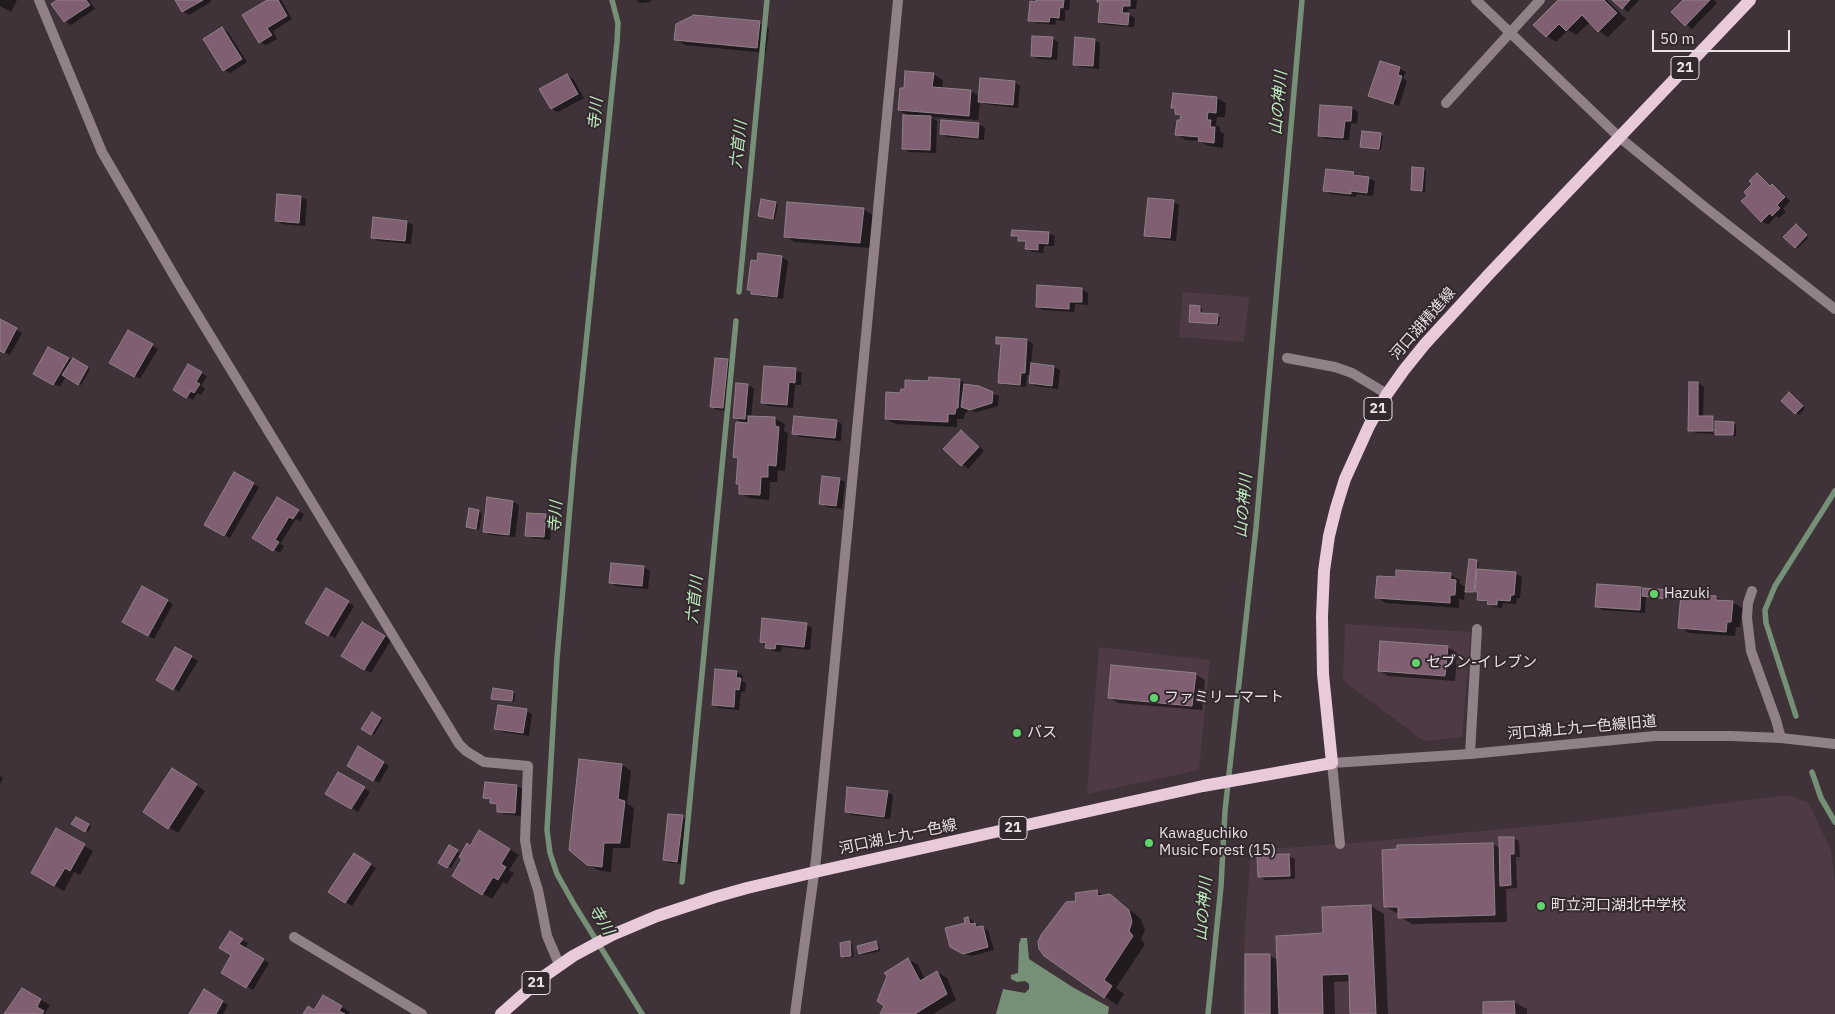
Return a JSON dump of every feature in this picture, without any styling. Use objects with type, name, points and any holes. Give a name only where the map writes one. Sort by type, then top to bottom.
[{"type":"main road","name":"河口湖精進線","points":[[1332,763],[1323,674],[1322,616],[1324,571],[1329,536],[1341,494],[1356,453],[1369,426],[1388,394],[1420,351],[1477,287],[1750,0]]},
{"type":"main road","name":"河口湖上九一色線","points":[[501,1014],[560,964],[573,956],[606,938],[682,907],[746,888],[815,872],[1212,785],[1332,763]]},
{"type":"street","points":[[39,0],[102,152],[180,286],[450,730],[466,751],[484,762],[528,766],[525,822],[526,849],[538,890],[547,936],[552,951],[560,964]]},
{"type":"street","points":[[794,1014],[815,872],[898,0]]},
{"type":"street","points":[[1476,0],[1619,137],[1835,309]]},
{"type":"street","points":[[1446,103],[1540,0]]},
{"type":"street","points":[[1287,358],[1335,367],[1352,373],[1388,394]]},
{"type":"street","points":[[1752,591],[1746,618],[1751,651],[1781,738]]},
{"type":"street","points":[[1470,754],[1477,629]]},
{"type":"street","name":"河口湖上九一色線旧道","points":[[1332,763],[1470,754],[1655,736],[1781,738],[1835,744]]},
{"type":"street","points":[[1332,763],[1340,844]]},
{"type":"street","points":[[294,937],[422,1014]]},
{"type":"shaded area","points":[[1183,292],[1249,297],[1244,342],[1179,337]]},
{"type":"shaded area","points":[[1345,624],[1471,632],[1462,737],[1424,741],[1343,681]]},
{"type":"shaded area","points":[[1099,647],[1210,660],[1199,770],[1087,794]]},
{"type":"shaded area","name":"町立河口湖北中学校","points":[[1788,795],[1809,803],[1831,851],[1835,882],[1835,1014],[1242,1014],[1245,930],[1251,850],[1355,843],[1587,821]]},
{"type":"shaded area","points":[[1021,938],[1027,938],[1029,959],[1074,988],[1109,1007],[1108,1014],[996,1014],[1003,989],[1025,993],[1029,989],[1029,984],[1025,981],[1017,982],[1011,979],[1011,975],[1018,973]]},
{"type":"building","points":[[57,0],[86,0],[90,5],[64,22],[51,4]]},
{"type":"building","points":[[175,0],[203,0],[182,12]]},
{"type":"building","points":[[267,0],[278,0],[287,16],[267,28],[272,35],[259,43],[242,15]]},
{"type":"building","points":[[1036,0],[1064,0],[1063,8],[1060,7],[1059,18],[1050,17],[1049,22],[1028,21],[1030,1],[1036,2]]},
{"type":"building","points":[[1097,0],[1130,0],[1130,6],[1123,6],[1122,13],[1129,13],[1128,25],[1098,22],[1100,2],[1097,2]]},
{"type":"building","points":[[1558,0],[1604,0],[1617,13],[1598,32],[1582,15],[1566,31],[1559,24],[1546,37],[1533,25]]},
{"type":"building","points":[[1612,0],[1630,0],[1622,9]]},
{"type":"building","points":[[1683,0],[1710,0],[1685,26],[1671,12]]},
{"type":"building","points":[[694,15],[760,21],[757,48],[674,40],[676,24]]},
{"type":"building","points":[[222,27],[242,59],[223,71],[203,39]]},
{"type":"building","points":[[1032,36],[1053,37],[1051,57],[1031,56]]},
{"type":"building","points":[[1075,37],[1095,39],[1093,66],[1073,65]]},
{"type":"building","points":[[1380,61],[1400,67],[1398,75],[1402,76],[1393,104],[1368,96]]},
{"type":"building","points":[[905,71],[934,73],[932,87],[971,90],[969,116],[898,110],[900,88],[904,88]]},
{"type":"building","points":[[567,74],[578,94],[551,109],[539,89]]},
{"type":"building","points":[[980,78],[1015,81],[1013,105],[978,102]]},
{"type":"building","points":[[1173,93],[1217,97],[1216,113],[1208,112],[1207,120],[1211,120],[1210,127],[1215,127],[1214,143],[1198,141],[1199,137],[1175,135],[1177,120],[1180,120],[1181,115],[1175,114],[1175,108],[1171,108]]},
{"type":"building","points":[[1320,105],[1352,107],[1351,121],[1345,121],[1343,138],[1318,136]]},
{"type":"building","points":[[903,115],[931,116],[930,150],[902,149]]},
{"type":"building","points":[[941,120],[979,123],[978,138],[940,134]]},
{"type":"building","points":[[1362,131],[1381,133],[1379,149],[1360,147]]},
{"type":"building","points":[[1412,167],[1424,168],[1422,191],[1411,190]]},
{"type":"building","points":[[1326,169],[1354,172],[1353,175],[1369,177],[1367,193],[1351,191],[1351,194],[1323,191]]},
{"type":"building","points":[[1757,173],[1785,197],[1777,205],[1780,208],[1772,216],[1770,213],[1761,222],[1741,201],[1747,196],[1744,192],[1752,184],[1749,181]]},
{"type":"building","points":[[277,194],[301,196],[299,223],[275,221]]},
{"type":"building","points":[[1148,198],[1174,200],[1170,238],[1144,236]]},
{"type":"building","points":[[761,199],[776,202],[773,219],[758,216]]},
{"type":"building","points":[[787,202],[864,208],[860,243],[784,237]]},
{"type":"building","points":[[373,217],[407,221],[405,241],[371,238]]},
{"type":"building","points":[[1796,224],[1807,235],[1795,248],[1783,237]]},
{"type":"building","points":[[1012,230],[1049,232],[1048,244],[1038,243],[1038,250],[1025,249],[1026,241],[1018,241],[1018,236],[1011,236]]},
{"type":"building","points":[[758,253],[782,256],[777,297],[751,294],[751,290],[747,290],[751,260],[757,261]]},
{"type":"building","points":[[1037,285],[1082,288],[1082,302],[1069,302],[1069,309],[1036,307]]},
{"type":"building","points":[[1190,305],[1200,306],[1200,313],[1218,314],[1217,324],[1189,322]]},
{"type":"building","points":[[0,319],[17,328],[4,353],[0,351]]},
{"type":"building","points":[[128,330],[153,344],[134,377],[109,363]]},
{"type":"building","points":[[996,337],[1027,339],[1025,373],[1021,373],[1020,385],[998,383],[1001,344],[996,344]]},
{"type":"building","points":[[48,347],[69,358],[53,385],[33,374]]},
{"type":"building","points":[[73,358],[88,367],[78,385],[62,375]]},
{"type":"building","points":[[715,358],[728,359],[723,408],[710,407]]},
{"type":"building","points":[[1031,363],[1054,366],[1052,386],[1029,383]]},
{"type":"building","points":[[188,364],[202,372],[196,382],[200,384],[194,393],[191,391],[186,398],[173,390]]},
{"type":"building","points":[[764,366],[796,368],[795,383],[789,382],[787,405],[761,403]]},
{"type":"building","points":[[929,377],[960,379],[958,408],[956,408],[955,414],[948,414],[948,422],[885,419],[886,392],[900,393],[901,389],[905,389],[905,380],[928,381]]},
{"type":"building","points":[[1689,382],[1698,382],[1698,416],[1713,416],[1713,431],[1688,431]]},
{"type":"building","points":[[736,383],[748,384],[745,419],[733,418]]},
{"type":"building","points":[[964,384],[979,386],[993,392],[992,403],[970,410],[961,407]]},
{"type":"building","points":[[1789,392],[1803,406],[1795,414],[1781,401]]},
{"type":"building","points":[[748,416],[775,417],[775,426],[779,427],[776,466],[768,465],[768,477],[761,477],[760,495],[739,494],[739,484],[736,484],[738,458],[733,457],[736,422],[748,423]]},
{"type":"building","points":[[794,416],[837,420],[835,438],[792,434]]},
{"type":"building","points":[[1715,421],[1734,422],[1733,435],[1715,435]]},
{"type":"building","points":[[961,430],[979,447],[961,466],[943,449]]},
{"type":"building","points":[[234,472],[254,483],[224,536],[204,525]]},
{"type":"building","points":[[822,476],[840,478],[836,506],[819,504]]},
{"type":"building","points":[[277,497],[299,510],[293,519],[289,517],[275,540],[279,542],[273,551],[252,538]]},
{"type":"building","points":[[487,497],[513,501],[509,535],[483,532]]},
{"type":"building","points":[[469,508],[479,510],[476,529],[466,527]]},
{"type":"building","points":[[527,513],[546,514],[544,537],[525,536]]},
{"type":"building","points":[[1469,559],[1477,560],[1474,592],[1465,592]]},
{"type":"building","points":[[611,563],[644,566],[642,586],[609,583]]},
{"type":"building","points":[[1477,569],[1516,572],[1514,595],[1511,595],[1510,601],[1497,600],[1497,605],[1487,604],[1488,601],[1477,600],[1478,592],[1475,592]]},
{"type":"building","points":[[1396,570],[1451,573],[1450,579],[1456,580],[1455,595],[1450,595],[1450,603],[1375,598],[1377,576],[1396,577]]},
{"type":"building","points":[[1597,584],[1641,587],[1640,610],[1595,607]]},
{"type":"building","points":[[142,586],[168,600],[148,636],[122,622]]},
{"type":"building","points":[[326,588],[349,601],[328,636],[305,623]]},
{"type":"building","points":[[1643,588],[1669,590],[1668,599],[1642,596]]},
{"type":"building","points":[[1681,593],[1716,596],[1716,600],[1733,601],[1731,622],[1727,622],[1726,632],[1678,628]]},
{"type":"building","points":[[762,618],[807,623],[804,647],[776,644],[775,649],[765,648],[766,643],[760,642]]},
{"type":"building","points":[[362,622],[385,636],[364,670],[341,656]]},
{"type":"building","points":[[1380,641],[1448,646],[1445,676],[1378,671]]},
{"type":"building","points":[[175,647],[192,656],[173,690],[156,680]]},
{"type":"building","points":[[1111,665],[1196,673],[1192,706],[1108,698]]},
{"type":"building","points":[[715,669],[737,671],[736,678],[741,678],[739,690],[735,689],[734,707],[712,705]]},
{"type":"building","points":[[493,688],[513,691],[512,701],[491,699]]},
{"type":"building","points":[[498,705],[527,709],[523,733],[494,729]]},
{"type":"building","points":[[372,712],[381,718],[371,735],[361,729]]},
{"type":"building","points":[[358,746],[384,762],[373,781],[347,766]]},
{"type":"building","points":[[579,759],[622,764],[618,799],[625,801],[620,843],[604,843],[602,867],[587,865],[569,850]]},
{"type":"building","points":[[172,768],[197,784],[168,829],[143,812]]},
{"type":"building","points":[[338,772],[365,787],[351,809],[325,794]]},
{"type":"building","points":[[485,782],[517,785],[515,813],[497,812],[497,804],[490,803],[490,799],[483,798]]},
{"type":"building","points":[[847,787],[888,791],[884,817],[845,812]]},
{"type":"building","points":[[668,814],[683,815],[677,862],[663,860]]},
{"type":"building","points":[[76,817],[89,824],[85,832],[71,824]]},
{"type":"building","points":[[56,828],[85,844],[70,871],[65,868],[54,886],[31,873]]},
{"type":"building","points":[[479,830],[510,849],[501,864],[506,867],[498,880],[493,877],[482,895],[452,876],[462,859],[459,857],[467,843],[470,846]]},
{"type":"building","points":[[1499,837],[1514,837],[1514,854],[1510,854],[1511,885],[1500,886]]},
{"type":"building","points":[[1493,843],[1495,915],[1398,918],[1398,907],[1384,907],[1382,850],[1397,849],[1397,845]]},
{"type":"building","points":[[449,845],[458,850],[447,868],[438,863]]},
{"type":"building","points":[[354,853],[371,864],[345,903],[328,892]]},
{"type":"building","points":[[1289,854],[1290,876],[1258,877],[1257,855]]},
{"type":"building","points":[[1097,890],[1098,896],[1110,894],[1129,910],[1132,922],[1129,931],[1133,936],[1104,980],[1112,986],[1104,998],[1044,956],[1039,949],[1038,942],[1041,935],[1066,902],[1076,901],[1075,893]]},
{"type":"building","points":[[1371,905],[1376,1014],[1350,1014],[1349,974],[1322,975],[1323,1014],[1279,1014],[1276,936],[1323,933],[1322,907]]},
{"type":"building","points":[[968,917],[970,924],[975,923],[976,927],[983,926],[988,947],[963,954],[950,947],[945,928],[965,923],[964,918]]},
{"type":"building","points":[[230,931],[243,939],[239,944],[264,959],[246,988],[221,973],[231,955],[219,948]]},
{"type":"building","points":[[850,941],[851,956],[841,957],[840,943]]},
{"type":"building","points":[[876,941],[878,949],[859,954],[857,946]]},
{"type":"building","points":[[1245,954],[1270,954],[1270,1014],[1245,1014]]},
{"type":"building","points":[[908,958],[920,981],[937,971],[947,994],[915,1014],[880,1014],[884,1006],[877,1001],[887,976],[884,973]]},
{"type":"building","points":[[22,988],[41,999],[37,1007],[44,1011],[42,1014],[4,1014]]},
{"type":"building","points":[[204,989],[223,1001],[216,1014],[189,1014]]},
{"type":"building","points":[[323,995],[342,1006],[339,1011],[345,1014],[303,1014],[308,1006],[314,1010]]},
{"type":"building","points":[[1514,1001],[1515,1014],[1483,1014],[1483,1002]]},
{"type":"waterway","name":"寺川","points":[[612,0],[618,23],[617,42],[574,460],[557,658],[547,830],[550,853],[557,874],[642,1014]]},
{"type":"waterway","name":"六首川","points":[[739,292],[767,0]]},
{"type":"waterway","name":"山の神川","points":[[1208,1014],[1221,886],[1225,811],[1256,528],[1302,0]]},
{"type":"waterway","name":"六首川","points":[[682,882],[736,321]]},
{"type":"waterway","points":[[1796,716],[1766,623],[1765,610],[1775,586],[1835,491]]},
{"type":"waterway","points":[[1812,772],[1821,798],[1835,822]]},
{"type":"place","name":"Hazuki","points":[[1654,594]]},
{"type":"place","name":"セブン-イレブン","points":[[1416,663]]},
{"type":"place","name":"ファミリーマート","points":[[1154,698]]},
{"type":"place","name":"バス","points":[[1017,733]]},
{"type":"place","name":"Kawaguchiko Music Forest (15)","points":[[1149,843]]},
{"type":"place","name":"町立河口湖北中学校","points":[[1541,906]]}]
